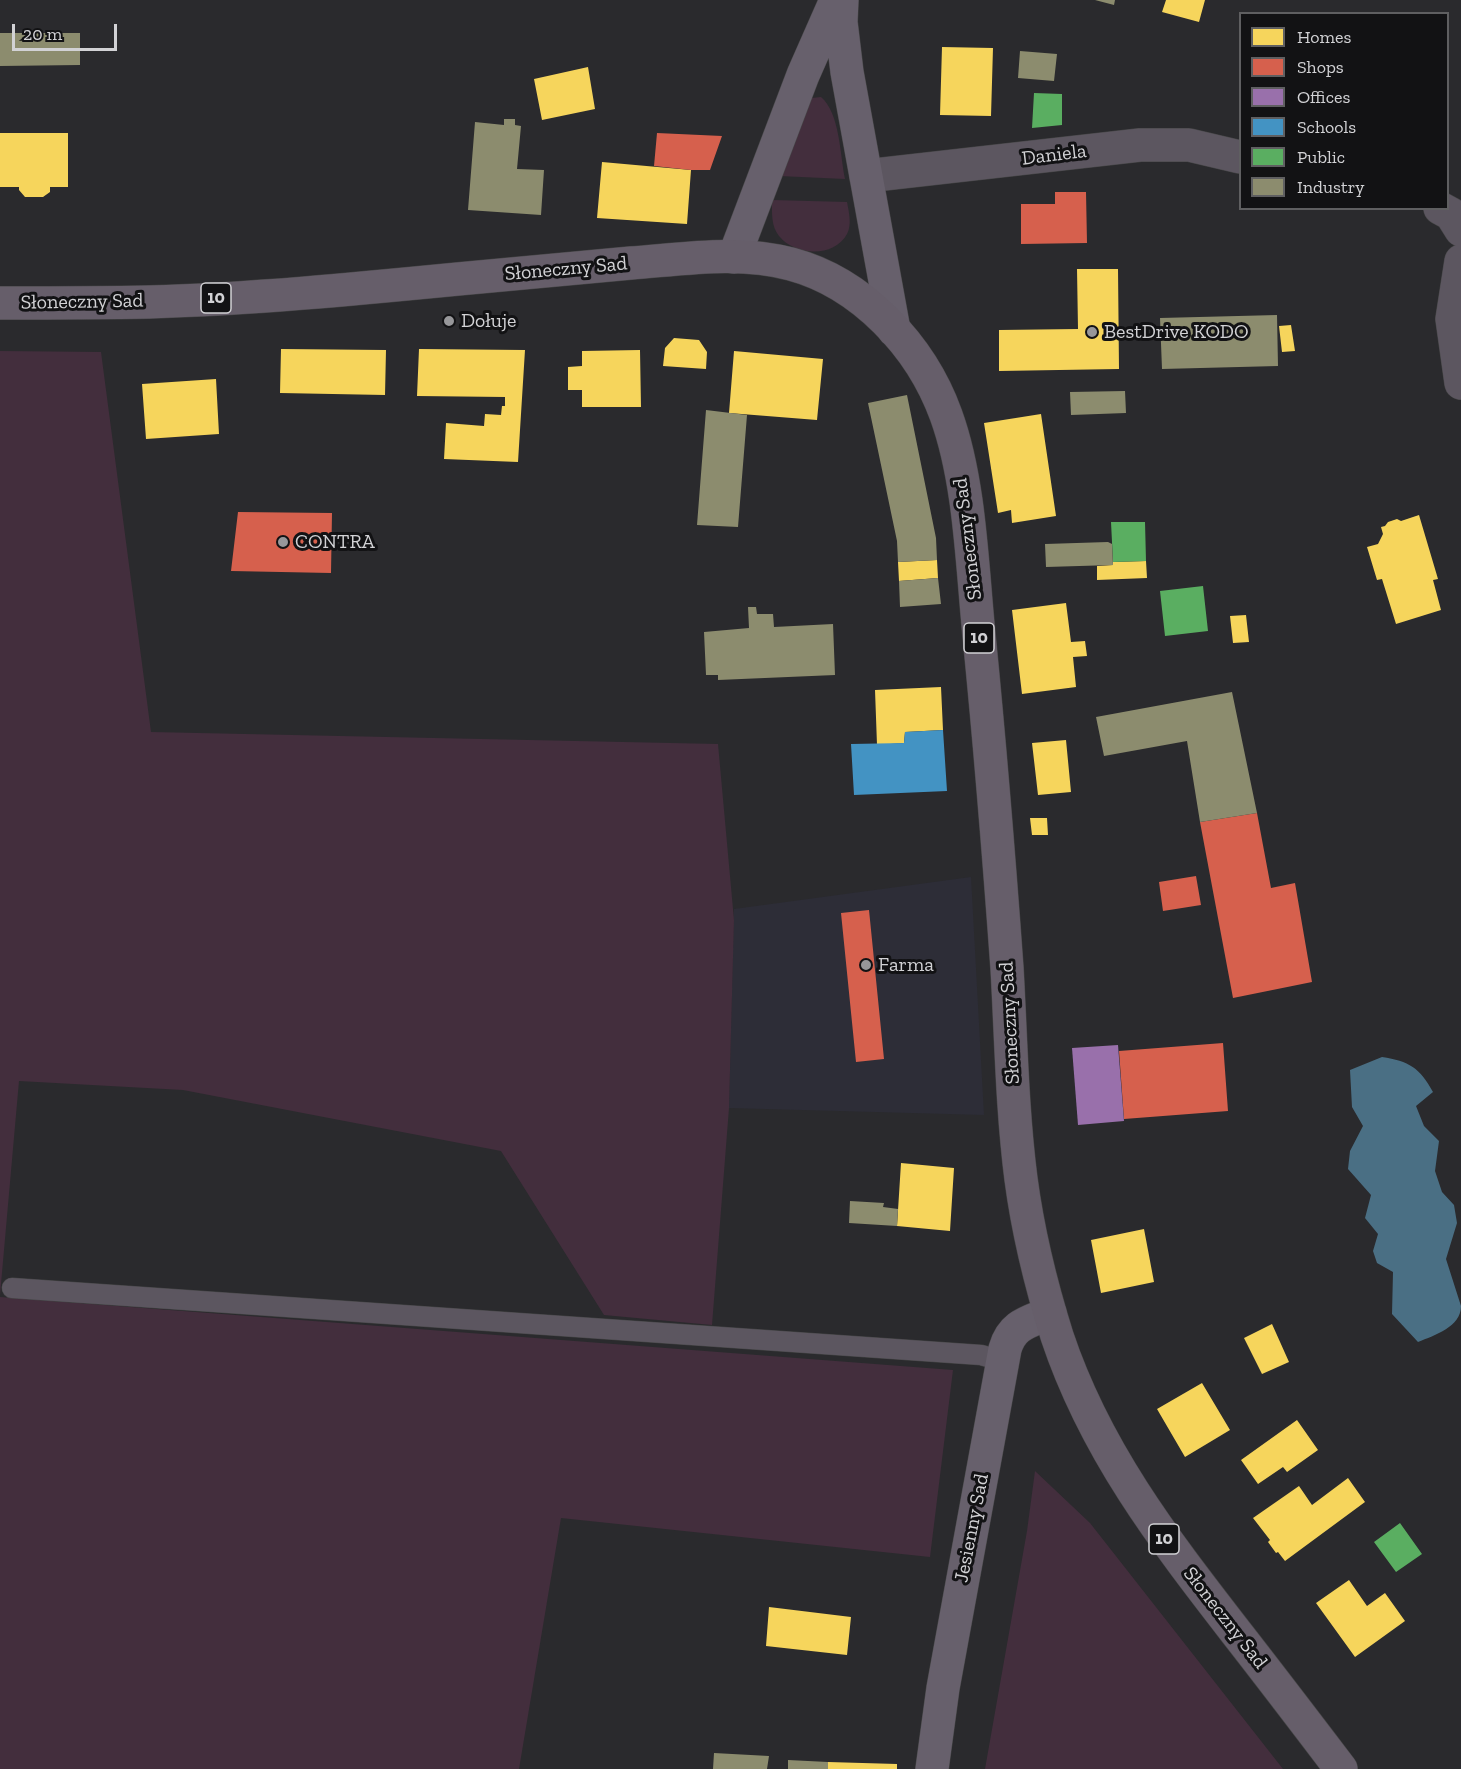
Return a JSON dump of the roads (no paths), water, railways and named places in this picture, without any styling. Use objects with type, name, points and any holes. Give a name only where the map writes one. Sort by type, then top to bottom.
[{"type":"main road","name":"Słoneczny Sad","points":[[0,303],[149,302],[347,290],[666,260],[734,257],[787,263],[828,278],[861,300],[894,330],[918,361],[944,409],[956,452],[963,492],[988,728],[1018,1160],[1032,1240],[1059,1342],[1081,1395],[1136,1498],[1169,1546],[1341,1769]]},
{"type":"street","points":[[734,257],[803,75],[836,0]]},
{"type":"street","points":[[842,0],[847,72],[894,330]]},
{"type":"street","name":"Daniela","points":[[866,176],[1140,145],[1189,145],[1239,157]]},
{"type":"street","points":[[1444,210],[1451,214],[1461,230]]},
{"type":"street","points":[[1461,261],[1452,319],[1461,383]]},
{"type":"street","name":"Jesienny Sad","points":[[932,1769],[943,1688],[1007,1342],[1018,1326],[1050,1313]]},
{"type":"lane","points":[[12,1288],[969,1354],[1003,1361]]},
{"type":"water","points":[[1382,1057],[1413,1067],[1433,1092],[1416,1106],[1424,1126],[1439,1141],[1435,1171],[1442,1192],[1454,1205],[1457,1223],[1446,1259],[1461,1306],[1460,1313],[1452,1325],[1418,1342],[1392,1314],[1393,1272],[1377,1263],[1373,1251],[1378,1234],[1365,1218],[1371,1195],[1348,1169],[1350,1151],[1363,1126],[1352,1107],[1350,1070]]},
{"type":"place","name":"Dołuje","points":[[449,321]]},
{"type":"place","name":"BestDrive KODO","points":[[1092,332]]},
{"type":"place","name":"CONTRA","points":[[283,542]]},
{"type":"place","name":"Farma","points":[[866,965]]}]
